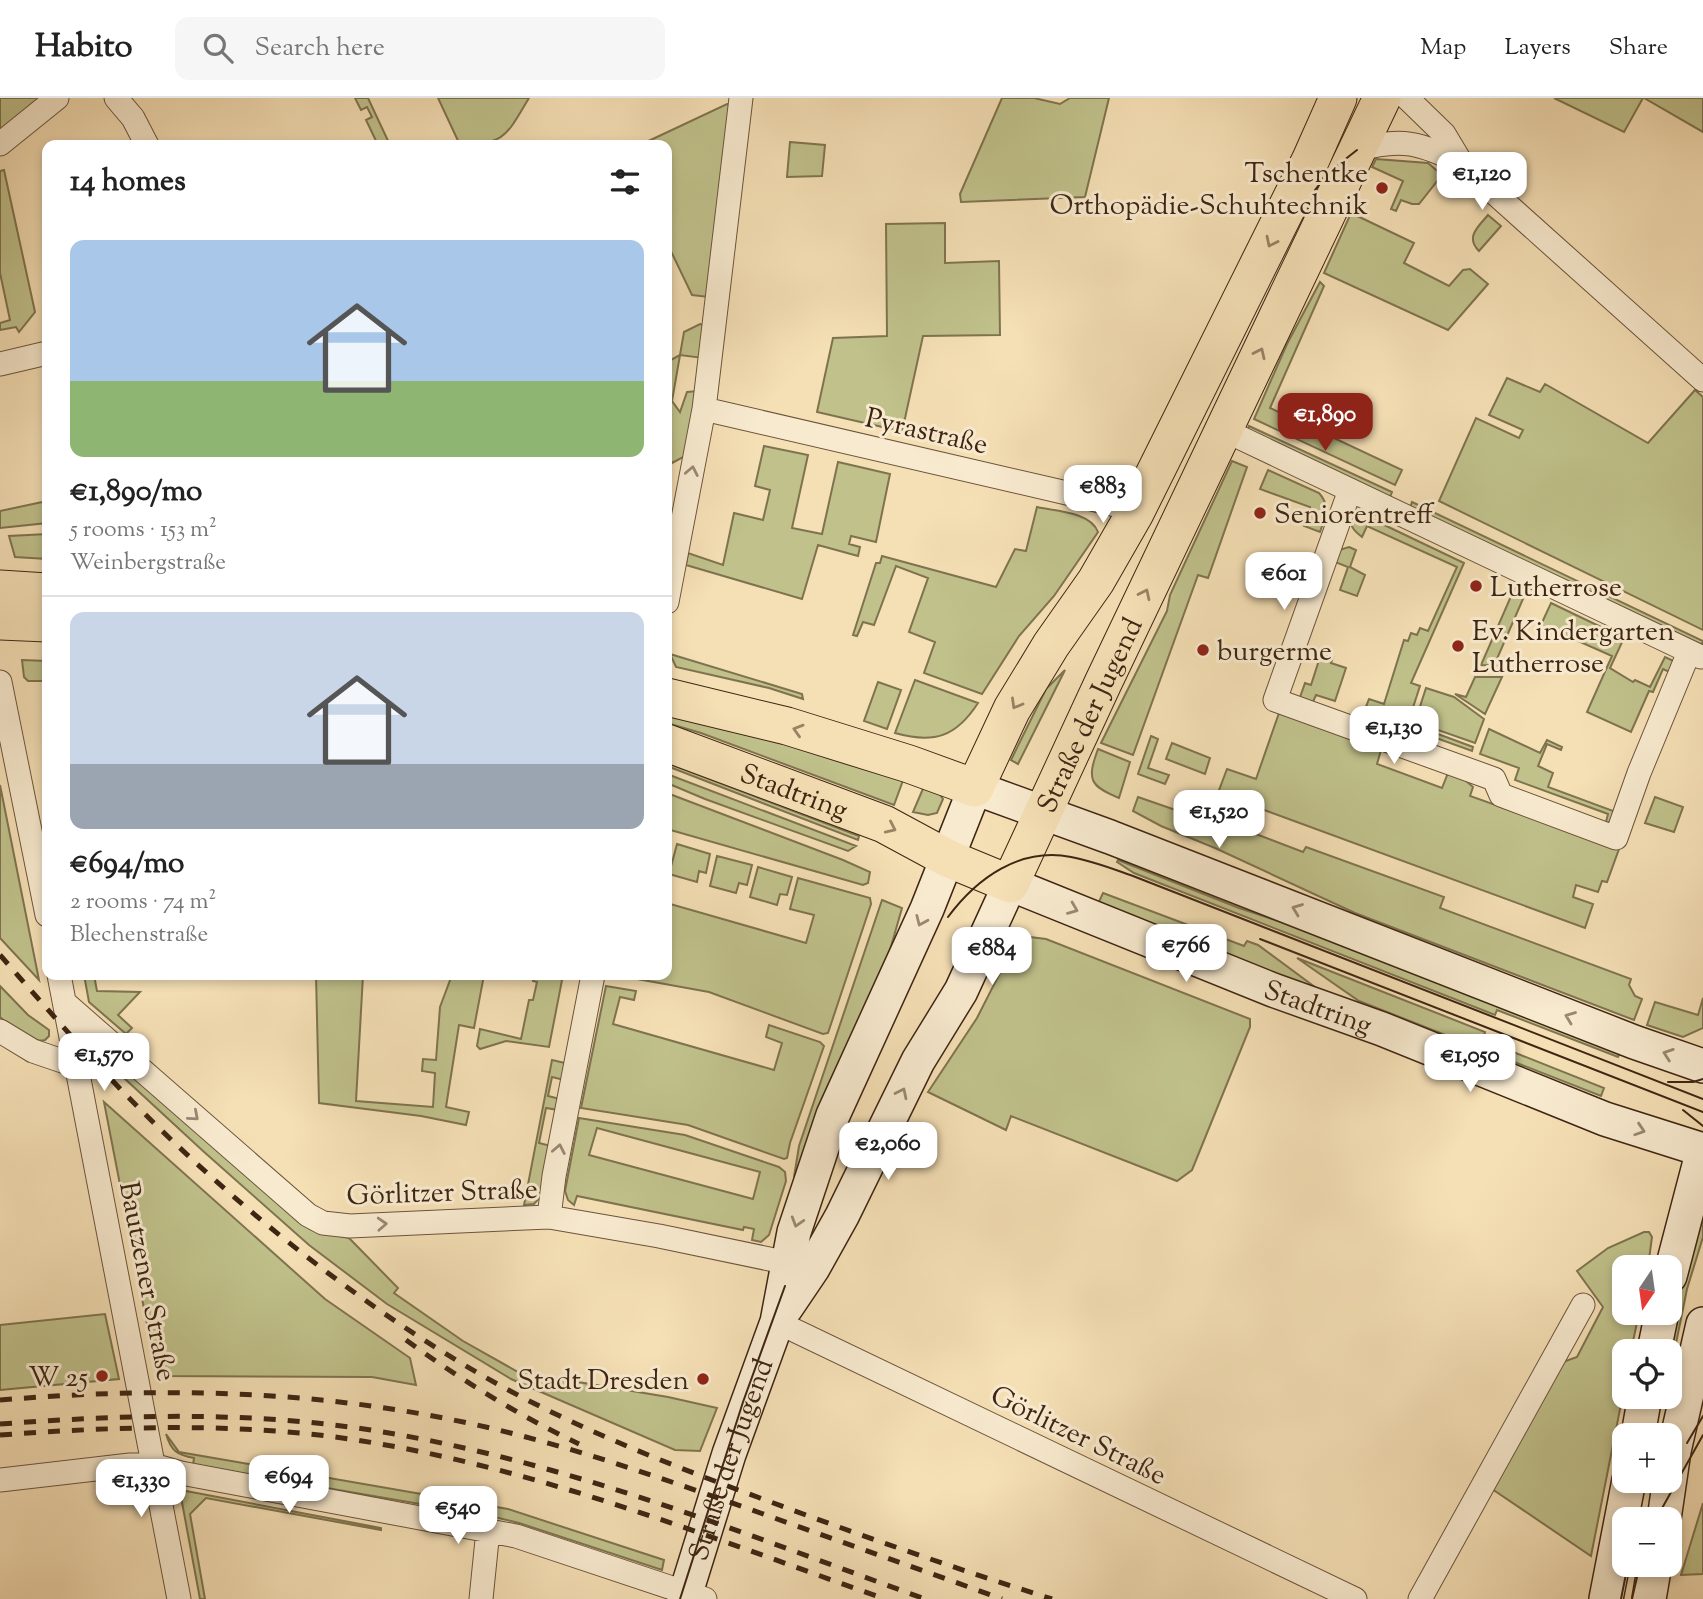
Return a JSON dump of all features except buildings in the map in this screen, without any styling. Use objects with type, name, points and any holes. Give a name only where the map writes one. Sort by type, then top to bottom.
[{"type":"main road","name":"Straße der Jugend","points":[[800,1265],[794,1232],[833,1115],[927,909],[975,788],[1013,709],[1051,645],[1096,581],[1135,513],[1281,222],[1338,98]]},
{"type":"main road","name":"Straße der Jugend","points":[[691,1597],[729,1454],[800,1265],[842,1216],[918,1061],[961,991],[1043,811],[1382,98]]},
{"type":"main road","name":"Stadtring","points":[[672,698],[787,726],[909,764],[1043,811],[1634,1042],[1703,1066]]},
{"type":"main road","name":"Stadtring","points":[[672,745],[884,824],[947,858],[1273,990],[1382,1030],[1605,1119],[1703,1150]]},
{"type":"main road","points":[[1676,1255],[1703,1150]]},
{"type":"main road","points":[[1666,1507],[1674,1451],[1703,1324]]},
{"type":"main road","points":[[1608,1591],[1627,1493]]},
{"type":"street","points":[[0,145],[57,98]]},
{"type":"street","points":[[116,98],[133,118],[144,140]]},
{"type":"street","points":[[672,573],[704,409],[741,98]]},
{"type":"street","points":[[1407,98],[1444,134],[1462,164]]},
{"type":"street","points":[[1357,150],[1392,142],[1416,144],[1434,149],[1462,164],[1703,380]]},
{"type":"street","points":[[0,364],[42,354]]},
{"type":"street","name":"Pyrastraße","points":[[704,409],[1084,497],[1120,506],[1135,513]]},
{"type":"street","points":[[1224,430],[1350,490],[1696,655],[1639,773],[1616,838],[1501,795],[1494,779],[1276,700],[1350,490]]},
{"type":"street","points":[[0,682],[37,813],[42,864]]},
{"type":"street","name":"Bautzener Straße","points":[[61,980],[141,1391],[178,1599]]},
{"type":"street","points":[[549,1217],[554,1176],[592,980]]},
{"type":"street","name":"Görlitzer Straße","points":[[65,1003],[302,1210],[323,1223],[350,1226],[549,1217],[621,1228],[800,1265]]},
{"type":"street","points":[[0,1031],[33,1051],[77,1066]]},
{"type":"street","points":[[1420,1599],[1583,1306]]},
{"type":"street","name":"Görlitzer Straße","points":[[777,1322],[1355,1599]]},
{"type":"street","points":[[0,1479],[153,1465],[181,1473],[516,1536],[691,1597]]},
{"type":"street","points":[[481,1599],[488,1530]]},
{"type":"green space","points":[[0,98],[47,98],[0,136]]},
{"type":"green space","points":[[355,98],[368,98],[388,140],[376,140],[366,120],[372,117],[367,107],[361,110]]},
{"type":"green space","points":[[438,98],[529,98],[510,129],[496,140],[458,140]]},
{"type":"green space","points":[[1002,98],[1034,98],[1060,104],[1070,98],[1109,98],[1085,197],[961,202],[960,194]]},
{"type":"green space","points":[[1554,98],[1643,98],[1624,132]]},
{"type":"green space","points":[[1644,98],[1703,98],[1703,132]]},
{"type":"green space","points":[[727,104],[730,105],[709,297],[692,295],[672,253],[672,140],[651,140]]},
{"type":"green space","points":[[790,142],[825,145],[822,176],[787,177]]},
{"type":"green space","points":[[1376,159],[1428,163],[1442,175],[1419,204],[1401,200],[1396,211],[1391,209],[1403,181],[1372,167]]},
{"type":"green space","points":[[4,170],[35,312],[19,332],[16,327],[0,330],[0,323],[10,320],[0,273],[0,171]]},
{"type":"green space","points":[[1351,213],[1414,243],[1404,263],[1449,286],[1463,270],[1470,269],[1488,284],[1448,330],[1324,273]]},
{"type":"green space","points":[[1488,215],[1501,226],[1479,251],[1473,241],[1474,232]]},
{"type":"green space","points":[[945,223],[945,263],[999,261],[1000,335],[923,336],[902,432],[817,412],[833,338],[887,336],[886,224]]},
{"type":"green space","points":[[1320,282],[1324,286],[1270,408],[1402,470],[1395,485],[1254,419],[1287,344]]},
{"type":"green space","points":[[700,324],[707,326],[703,358],[680,355],[684,332]]},
{"type":"green space","points":[[680,355],[672,401],[672,359]]},
{"type":"green space","points":[[1507,378],[1540,392],[1545,384],[1648,443],[1695,390],[1703,397],[1703,630],[1439,501],[1476,418],[1519,438],[1523,430],[1489,415]]},
{"type":"green space","points":[[698,391],[686,458],[672,463],[672,401],[680,412],[687,392]]},
{"type":"green space","points":[[1249,426],[1392,492],[1390,497],[1253,433],[1248,429]]},
{"type":"green space","points":[[764,446],[808,455],[792,528],[822,534],[838,462],[890,474],[876,542],[851,536],[849,544],[860,547],[858,556],[818,545],[802,599],[686,565],[688,553],[723,565],[734,513],[763,520],[770,490],[755,486]]},
{"type":"green space","points":[[1232,461],[1247,467],[1208,578],[1198,575],[1133,755],[1101,743],[1167,611],[1170,595]]},
{"type":"green space","points":[[1268,470],[1319,493],[1326,507],[1320,532],[1304,526],[1310,507],[1260,489]]},
{"type":"green space","points":[[42,502],[42,524],[0,528],[0,511]]},
{"type":"green space","points":[[1412,502],[1703,641],[1700,648],[1410,508]]},
{"type":"green space","points":[[1037,507],[1080,516],[1094,525],[1098,532],[1054,596],[1019,636],[982,694],[924,673],[935,642],[909,632],[928,578],[896,566],[874,625],[863,622],[857,636],[853,635],[876,563],[880,563],[882,556],[996,587],[1015,549],[1026,551]]},
{"type":"green space","points":[[1355,511],[1464,563],[1411,683],[1420,686],[1408,723],[1473,747],[1472,751],[1364,712],[1369,699],[1384,704],[1404,640],[1408,641],[1411,633],[1417,635],[1420,628],[1428,631],[1457,567],[1367,526],[1362,537],[1352,526]]},
{"type":"green space","points":[[42,534],[42,559],[15,557],[9,536]]},
{"type":"green space","points":[[1349,547],[1356,550],[1350,567],[1365,575],[1357,596],[1340,590],[1348,567],[1335,562],[1339,550]]},
{"type":"green space","points":[[1515,587],[1526,592],[1496,661],[1506,666],[1481,665]]},
{"type":"green space","points":[[1551,603],[1624,638],[1610,668],[1633,682],[1635,680],[1650,687],[1665,657],[1676,662],[1674,674],[1663,669],[1653,692],[1649,691],[1631,732],[1587,712],[1612,656],[1549,628],[1543,639],[1539,629]]},
{"type":"green space","points":[[1321,654],[1333,657],[1331,663],[1346,668],[1335,701],[1316,695],[1312,704],[1299,700],[1305,683],[1311,685]]},
{"type":"green space","points":[[672,655],[802,694],[803,699],[769,688],[676,667]]},
{"type":"green space","points":[[22,660],[42,661],[42,681],[28,681],[24,677]]},
{"type":"green space","points":[[1065,670],[1018,764],[1011,760],[1046,689]]},
{"type":"green space","points":[[1475,677],[1502,677],[1485,714],[1455,694],[1466,697]]},
{"type":"green space","points":[[915,680],[978,703],[961,724],[943,735],[921,738],[895,733]]},
{"type":"green space","points":[[878,682],[901,690],[887,729],[864,721]]},
{"type":"green space","points":[[1426,688],[1454,697],[1484,719],[1475,743],[1415,722]]},
{"type":"green space","points":[[672,709],[905,775],[894,805],[672,724]]},
{"type":"green space","points":[[1279,713],[1381,750],[1377,764],[1442,788],[1448,773],[1465,780],[1473,787],[1470,796],[1619,849],[1607,882],[1602,881],[1598,892],[1576,885],[1573,897],[1593,904],[1585,928],[1218,793],[1227,769],[1256,779]]},
{"type":"green space","points":[[1489,729],[1540,753],[1547,740],[1562,747],[1561,750],[1547,744],[1538,766],[1553,773],[1548,787],[1616,812],[1614,818],[1605,826],[1608,814],[1515,780],[1519,768],[1480,754]]},
{"type":"green space","points":[[1151,736],[1158,739],[1148,768],[1169,775],[1165,784],[1138,774]]},
{"type":"green space","points":[[1172,743],[1210,758],[1205,774],[1166,759]]},
{"type":"green space","points":[[1098,749],[1130,762],[1119,798],[1102,790],[1093,780],[1092,768]]},
{"type":"green space","points":[[672,765],[859,836],[858,840],[672,768]]},
{"type":"green space","points":[[672,776],[856,846],[848,851],[672,785]]},
{"type":"green space","points":[[925,784],[943,799],[937,813],[928,815],[913,812]]},
{"type":"green space","points":[[0,785],[39,980],[0,938]]},
{"type":"green space","points":[[672,795],[870,872],[868,883],[863,885],[672,830]]},
{"type":"green space","points":[[1138,797],[1187,814],[1211,812],[1229,818],[1227,823],[1303,852],[1306,847],[1444,897],[1440,908],[1631,979],[1629,985],[1635,996],[1642,999],[1634,1020],[1355,913],[1161,826],[1133,811]]},
{"type":"green space","points":[[1655,797],[1683,807],[1674,832],[1645,823]]},
{"type":"green space","points":[[677,844],[710,854],[706,873],[699,871],[697,882],[672,875]]},
{"type":"green space","points":[[717,856],[752,865],[747,885],[739,883],[736,893],[710,886]]},
{"type":"green space","points":[[1118,860],[1239,908],[1357,947],[1622,1049],[1618,1057],[1497,1010],[1495,1015],[1134,873],[1117,862]]},
{"type":"green space","points":[[758,867],[792,877],[787,895],[780,894],[777,905],[750,897]]},
{"type":"green space","points":[[798,878],[870,898],[871,904],[828,1033],[823,1034],[709,992],[643,980],[672,980],[672,904],[806,943],[814,915],[790,909]]},
{"type":"green space","points":[[1103,893],[1244,946],[1247,941],[1258,945],[1319,990],[1097,906]]},
{"type":"green space","points":[[882,900],[902,908],[888,957],[828,1086],[794,1177],[799,1146]]},
{"type":"green space","points":[[1030,937],[1046,939],[1250,1019],[1250,1027],[1192,1170],[1177,1181],[1011,1116],[1006,1130],[928,1092],[977,1018],[1012,949],[1020,941]]},
{"type":"green space","points":[[1297,958],[1485,1032],[1483,1040],[1604,1088],[1601,1096],[1359,1001]]},
{"type":"green space","points":[[85,980],[95,980],[97,991],[140,992],[118,1015],[132,1028],[126,1034],[89,1002]]},
{"type":"green space","points":[[316,980],[363,980],[356,1101],[433,1107],[435,1073],[422,1071],[423,1059],[436,1060],[440,1007],[450,980],[483,980],[474,1028],[459,1025],[446,1107],[469,1112],[466,1125],[421,1116],[319,1103]]},
{"type":"green space","points":[[562,980],[549,1047],[506,1041],[480,1049],[477,1046],[480,1029],[521,1039],[529,1000],[533,1000],[537,982],[533,981]]},
{"type":"green space","points":[[0,986],[28,1015],[49,1030],[49,1036],[45,1040],[27,1037],[0,1017]]},
{"type":"green space","points":[[606,986],[636,991],[634,1000],[620,997],[613,1024],[774,1070],[782,1043],[766,1037],[769,1025],[820,1042],[824,1046],[787,1158],[688,1125],[581,1108]]},
{"type":"green space","points":[[1703,998],[1703,1028],[1683,1037],[1647,1025],[1655,1002],[1698,1015]]},
{"type":"green space","points":[[95,1042],[297,1220],[310,1229],[349,1238],[398,1288],[394,1293],[463,1341],[518,1372],[668,1397],[717,1408],[700,1451],[675,1450],[511,1379],[387,1304],[309,1245],[203,1151],[98,1054],[93,1048]]},
{"type":"green space","points":[[552,1060],[565,1063],[564,1080],[552,1077],[548,1096],[560,1099],[558,1110],[546,1108],[539,1143],[551,1146],[540,1197],[534,1204],[524,1205]]},
{"type":"green space","points":[[104,1102],[325,1299],[410,1358],[416,1385],[372,1377],[157,1376]]},
{"type":"green space","points":[[579,1118],[685,1135],[779,1167],[785,1172],[786,1181],[769,1235],[761,1242],[752,1240],[754,1229],[744,1227],[743,1230],[577,1196],[574,1205],[568,1200],[565,1191]],"holes":[[[597,1128],[760,1172],[753,1199],[589,1155]]]},
{"type":"green space","points":[[1697,1222],[1703,1223],[1703,1237],[1682,1314],[1682,1271]]},
{"type":"green space","points":[[1644,1232],[1649,1232],[1652,1237],[1650,1255],[1612,1255],[1612,1325],[1636,1325],[1634,1339],[1612,1339],[1612,1409],[1620,1409],[1617,1423],[1612,1423],[1612,1450],[1591,1556],[1492,1489],[1560,1363],[1577,1357],[1603,1307],[1577,1271],[1608,1248]]},
{"type":"green space","points":[[105,1314],[119,1379],[0,1390],[0,1325]]},
{"type":"green space","points":[[1671,1325],[1680,1325],[1677,1339],[1668,1339]]},
{"type":"green space","points":[[166,1434],[179,1452],[508,1509],[664,1560],[662,1570],[490,1516],[193,1465],[194,1458],[176,1451]]},
{"type":"green space","points":[[186,1491],[381,1530],[206,1498],[190,1514],[205,1599],[200,1599],[181,1497]]},
{"type":"green space","points":[[1703,1503],[1703,1574],[1682,1575]]},
{"type":"tram line","points":[[1315,190],[1329,172],[1357,150]]},
{"type":"tram line","points":[[948,917],[986,878],[1017,861],[1052,855],[1071,857],[1133,876],[1703,1099]]},
{"type":"tram line","points":[[1260,939],[1703,1112]]},
{"type":"tram line","points":[[1668,1082],[1693,1082],[1703,1079]]},
{"type":"tram line","points":[[1683,1110],[1703,1126]]},
{"type":"tram line","points":[[680,1599],[743,1402],[785,1286]]},
{"type":"tram line","points":[[1687,1443],[1703,1416]]},
{"type":"tram line","points":[[1663,1507],[1703,1435]]},
{"type":"tram line","points":[[1621,1599],[1625,1577]]},
{"type":"tram line","points":[[1632,1599],[1637,1577]]},
{"type":"railway","points":[[0,955],[114,1083],[207,1173],[330,1275],[417,1336],[461,1363],[570,1421],[683,1469],[869,1538],[1052,1599]]},
{"type":"railway","points":[[406,1340],[490,1396],[579,1444]]},
{"type":"railway","points":[[0,1400],[109,1394],[217,1393],[325,1400],[474,1424],[634,1469],[1002,1599]]},
{"type":"railway","points":[[0,1424],[91,1418],[228,1417],[319,1423],[436,1442],[579,1478],[649,1500],[925,1599]]},
{"type":"railway","points":[[0,1435],[123,1428],[246,1429],[328,1436],[400,1448],[471,1463],[611,1503],[885,1599]]},
{"type":"place","name":"Tschentke Orthopädie-Schuhtechnik","points":[[1382,188]]},
{"type":"place","name":"Seniorentreff","points":[[1260,513]]},
{"type":"place","name":"Lutherrose","points":[[1476,586]]},
{"type":"place","name":"Ev. Kindergarten Lutherrose","points":[[1458,646]]},
{"type":"place","name":"burgerme","points":[[1203,650]]},
{"type":"place","name":"W 25","points":[[102,1376]]},
{"type":"place","name":"Stadt Dresden","points":[[703,1379]]}]
